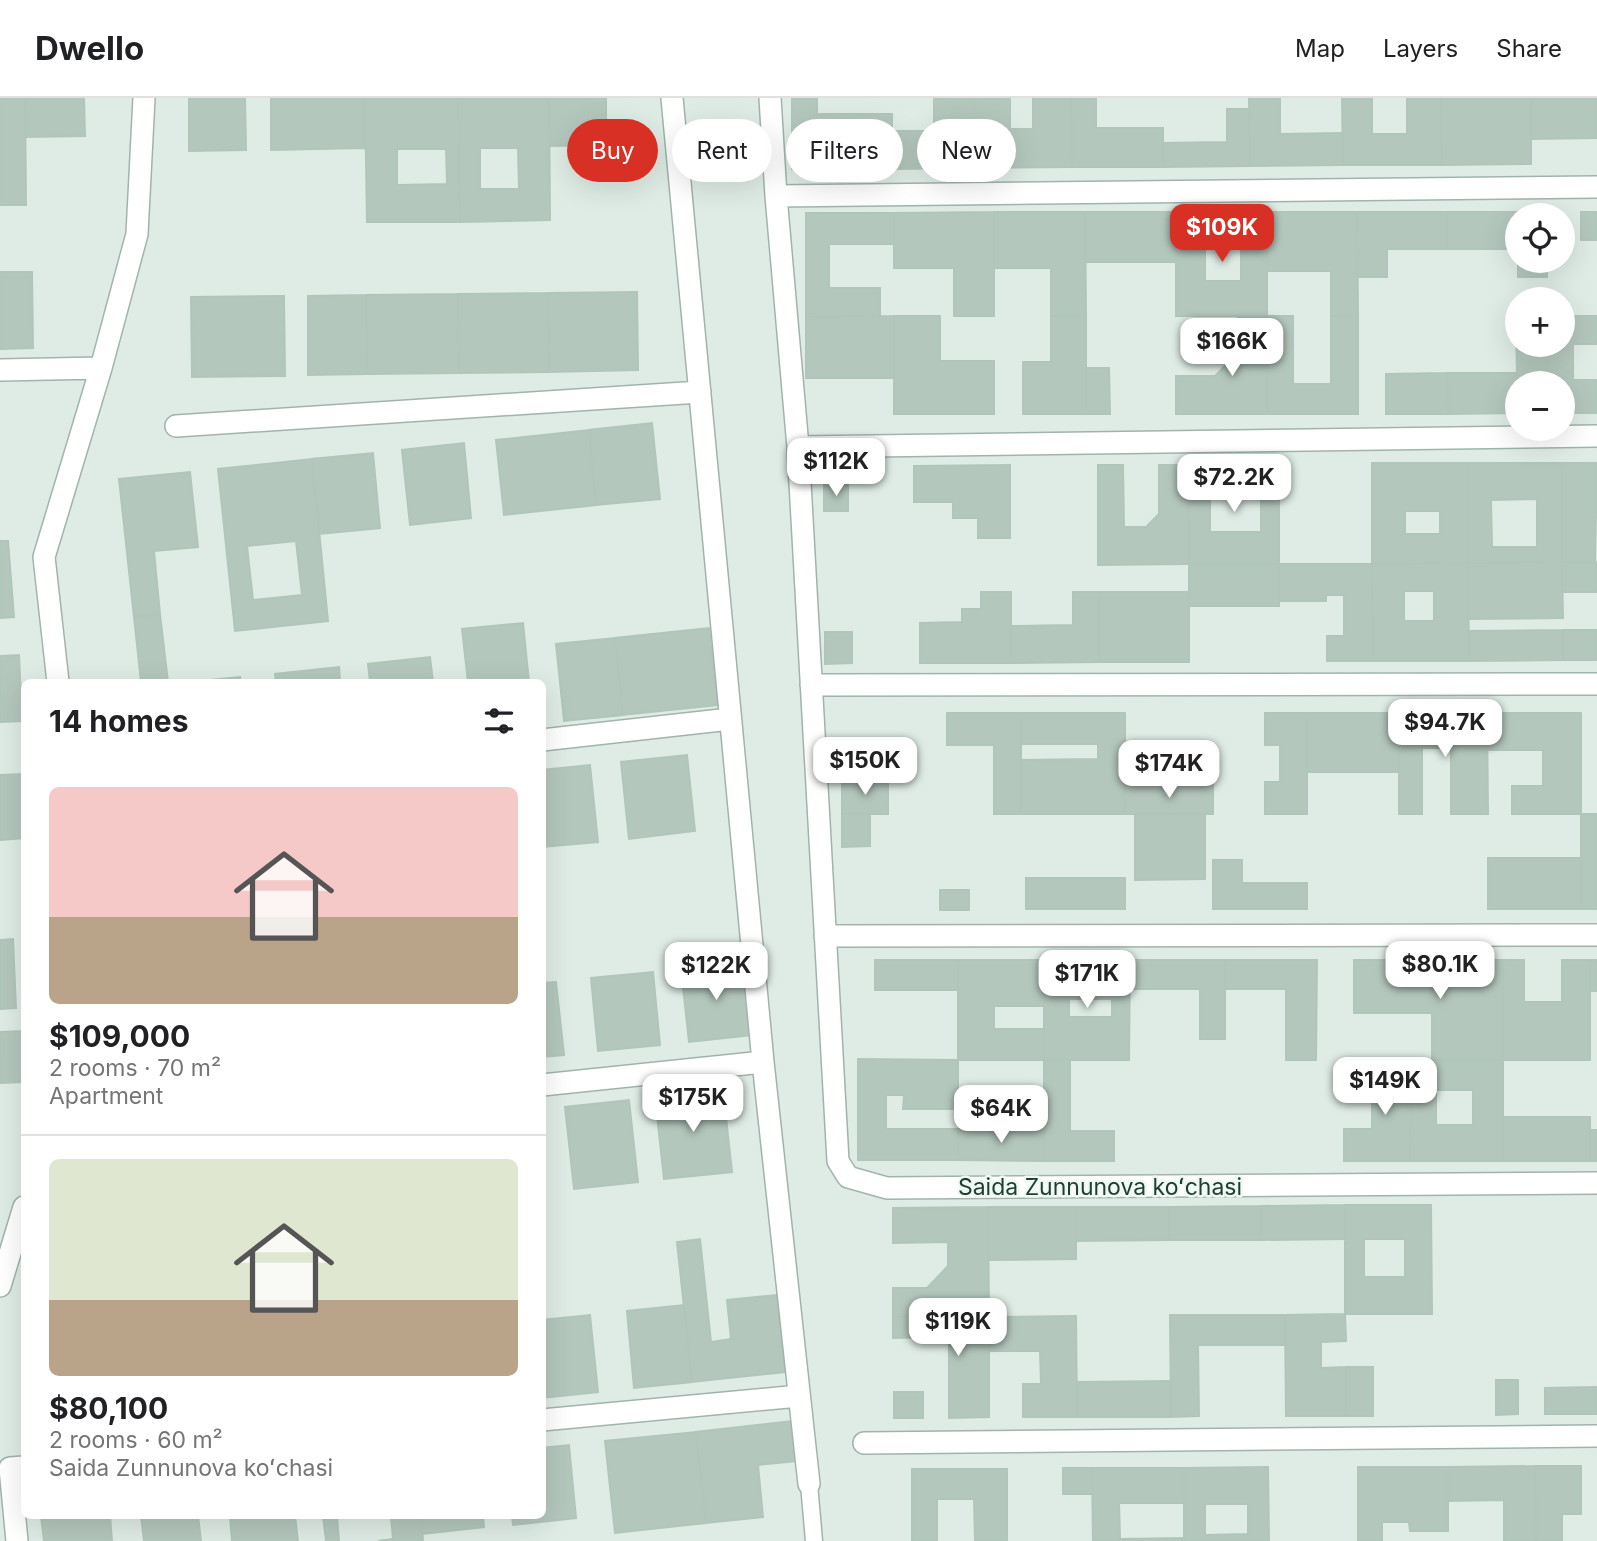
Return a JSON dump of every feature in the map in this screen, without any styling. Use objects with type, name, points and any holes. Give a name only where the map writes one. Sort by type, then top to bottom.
[{"type":"street","points":[[58,679],[44,557],[101,368],[137,234],[144,98]]},
{"type":"street","points":[[672,98],[763,1062],[809,1484]]},
{"type":"street","name":"Saida Zunnunova koʻchasi","points":[[770,98],[798,447],[838,1161],[848,1177],[887,1188],[1597,1183]]},
{"type":"street","points":[[776,196],[1597,187]]},
{"type":"street","points":[[0,370],[101,368]]},
{"type":"street","points":[[176,426],[700,392]]},
{"type":"street","points":[[798,447],[1597,436]]},
{"type":"street","points":[[811,685],[1597,684]]},
{"type":"street","points":[[546,740],[730,719]]},
{"type":"street","points":[[825,936],[1597,935]]},
{"type":"street","points":[[546,1085],[763,1062]]},
{"type":"street","points":[[0,1286],[21,1217]]},
{"type":"street","points":[[546,1420],[799,1396]]},
{"type":"street","points":[[864,1443],[1597,1436]]},
{"type":"street","points":[[17,1541],[10,1468],[21,1467]]},
{"type":"lane","points":[[809,1484],[814,1541]]},
{"type":"building","points":[[0,98],[25,98],[26,205],[0,205]]},
{"type":"building","points":[[25,98],[84,98],[85,136],[26,137]]},
{"type":"building","points":[[189,98],[245,98],[246,150],[189,151]]},
{"type":"building","points":[[271,98],[363,98],[364,148],[271,150]]},
{"type":"building","points":[[365,98],[458,98],[460,222],[367,222]],"holes":[[[397,149],[446,149],[447,184],[397,185]]]},
{"type":"building","points":[[458,98],[549,98],[550,220],[460,222]],"holes":[[[480,148],[518,148],[519,189],[480,189]]]},
{"type":"building","points":[[549,98],[606,98],[606,119],[567,119],[567,146],[550,146]]},
{"type":"building","points":[[792,98],[817,98],[817,114],[892,114],[892,119],[792,119]]},
{"type":"building","points":[[934,98],[974,98],[974,119],[934,119]]},
{"type":"building","points":[[974,98],[1010,98],[1010,119],[974,119]]},
{"type":"building","points":[[1033,98],[1071,98],[1072,167],[1016,168],[1016,129],[1033,129]]},
{"type":"building","points":[[1071,98],[1096,98],[1096,128],[1163,128],[1163,167],[1072,167]]},
{"type":"building","points":[[1249,98],[1280,98],[1280,134],[1343,133],[1343,165],[1250,166]]},
{"type":"building","points":[[1342,98],[1372,98],[1372,134],[1407,134],[1407,98],[1441,98],[1442,165],[1343,165]]},
{"type":"building","points":[[1441,98],[1531,98],[1531,164],[1442,165]]},
{"type":"building","points":[[1531,98],[1597,98],[1597,138],[1531,139]]},
{"type":"building","points":[[1227,109],[1250,109],[1250,166],[1163,167],[1163,143],[1227,142]]},
{"type":"building","points":[[903,131],[917,131],[917,169],[903,169]]},
{"type":"building","points":[[994,212],[994,316],[954,316],[954,268],[894,268],[894,213]]},
{"type":"building","points":[[994,212],[1085,212],[1086,316],[1051,316],[1051,268],[994,268]]},
{"type":"building","points":[[1085,212],[1176,212],[1176,262],[1085,262]]},
{"type":"building","points":[[1176,212],[1267,212],[1267,316],[1176,316]],"holes":[[[1205,244],[1241,244],[1241,281],[1205,281]]]},
{"type":"building","points":[[1267,212],[1357,212],[1358,316],[1331,316],[1331,271],[1267,271]]},
{"type":"building","points":[[1357,212],[1447,212],[1447,249],[1387,249],[1387,277],[1358,277]]},
{"type":"building","points":[[1447,212],[1505,212],[1505,249],[1447,249]]},
{"type":"building","points":[[1581,212],[1597,212],[1597,240],[1581,240]]},
{"type":"building","points":[[806,213],[894,213],[894,244],[829,244],[829,288],[880,288],[880,316],[806,317]]},
{"type":"building","points":[[0,272],[32,272],[33,348],[0,349]]},
{"type":"building","points":[[1518,273],[1547,273],[1547,277],[1518,277]]},
{"type":"building","points":[[637,292],[638,370],[549,372],[548,293]]},
{"type":"building","points":[[548,293],[549,372],[459,373],[458,294]]},
{"type":"building","points":[[458,294],[459,373],[367,374],[366,295]]},
{"type":"building","points":[[366,295],[367,374],[308,375],[308,296]]},
{"type":"building","points":[[284,296],[285,376],[192,377],[191,297]]},
{"type":"building","points":[[894,316],[894,378],[806,378],[806,317]]},
{"type":"building","points":[[894,316],[940,316],[940,361],[994,361],[994,414],[894,414]]},
{"type":"building","points":[[1051,316],[1086,316],[1086,414],[1023,414],[1023,362],[1051,362]]},
{"type":"building","points":[[1238,316],[1267,316],[1267,414],[1176,414],[1176,376],[1215,376],[1238,353]]},
{"type":"building","points":[[1267,316],[1293,316],[1293,384],[1331,384],[1331,316],[1358,316],[1358,414],[1267,414]]},
{"type":"building","points":[[1575,316],[1597,316],[1597,344],[1575,344]]},
{"type":"building","points":[[1517,357],[1547,357],[1547,371],[1517,371]]},
{"type":"building","points":[[1547,357],[1573,357],[1573,371],[1547,371]]},
{"type":"building","points":[[1086,368],[1109,368],[1110,414],[1086,414]]},
{"type":"building","points":[[1447,373],[1505,373],[1505,413],[1448,414]]},
{"type":"building","points":[[1447,373],[1448,414],[1386,414],[1386,374]]},
{"type":"building","points":[[1575,380],[1597,380],[1597,413],[1575,413]]},
{"type":"building","points":[[652,423],[660,499],[596,505],[589,430]]},
{"type":"building","points":[[589,430],[596,505],[504,515],[496,440]]},
{"type":"building","points":[[464,443],[471,518],[410,525],[402,450]]},
{"type":"building","points":[[373,453],[380,528],[319,534],[312,459]]},
{"type":"building","points":[[312,459],[328,621],[235,631],[218,469]],"holes":[[[296,541],[302,595],[253,600],[247,546]]]},
{"type":"building","points":[[1372,463],[1468,463],[1468,563],[1372,564]],"holes":[[[1405,511],[1440,511],[1440,534],[1405,534]]]},
{"type":"building","points":[[1468,463],[1562,463],[1562,562],[1468,563]],"holes":[[[1537,499],[1537,547],[1492,547],[1491,500]]]},
{"type":"building","points":[[1562,463],[1597,463],[1595,562],[1562,562]]},
{"type":"building","points":[[1279,464],[1279,564],[1189,564],[1188,465]],"holes":[[[1210,492],[1261,492],[1261,532],[1210,532]]]},
{"type":"building","points":[[1010,465],[1010,538],[978,538],[978,518],[953,518],[953,502],[914,502],[914,466]]},
{"type":"building","points":[[1098,465],[1123,465],[1124,527],[1146,527],[1159,514],[1159,465],[1188,465],[1189,564],[1098,565]]},
{"type":"building","points":[[190,472],[198,547],[154,551],[160,614],[134,617],[119,479]]},
{"type":"building","points":[[848,484],[848,511],[824,511],[824,485]]},
{"type":"building","points":[[0,541],[8,541],[14,617],[0,618]]},
{"type":"building","points":[[1562,562],[1597,562],[1597,592],[1562,592]]},
{"type":"building","points":[[1562,562],[1563,618],[1468,619],[1468,563]]},
{"type":"building","points":[[1468,563],[1469,661],[1373,661],[1372,564]],"holes":[[[1404,591],[1434,591],[1434,621],[1404,621]]]},
{"type":"building","points":[[1189,564],[1279,564],[1279,606],[1189,606]]},
{"type":"building","points":[[1279,564],[1372,564],[1373,661],[1327,661],[1327,636],[1344,636],[1344,595],[1326,595],[1326,601],[1279,601]]},
{"type":"building","points":[[981,592],[1011,592],[1011,663],[920,663],[920,623],[962,622],[962,609],[981,609]]},
{"type":"building","points":[[1073,592],[1099,592],[1099,662],[1011,663],[1011,626],[1073,625]]},
{"type":"building","points":[[1099,592],[1189,592],[1189,662],[1099,662]]},
{"type":"building","points":[[160,614],[168,679],[141,679],[134,617]]},
{"type":"building","points":[[523,623],[529,679],[468,679],[462,629]]},
{"type":"building","points":[[709,628],[717,705],[623,715],[615,638]]},
{"type":"building","points":[[1563,630],[1597,630],[1597,660],[1563,660]]},
{"type":"building","points":[[1563,630],[1563,660],[1469,661],[1469,631]]},
{"type":"building","points":[[825,632],[852,632],[852,663],[825,664]]},
{"type":"building","points":[[615,638],[623,715],[564,721],[556,644]]},
{"type":"building","points":[[19,655],[21,721],[0,722],[0,656]]},
{"type":"building","points":[[430,657],[433,679],[370,679],[368,664]]},
{"type":"building","points":[[339,667],[340,679],[276,679],[275,674]]},
{"type":"building","points":[[947,713],[1021,713],[1021,814],[994,814],[994,745],[947,745]]},
{"type":"building","points":[[1021,713],[1125,713],[1125,814],[1021,814],[1021,760],[1098,759],[1098,744],[1021,744]]},
{"type":"building","points":[[1265,713],[1307,713],[1307,814],[1265,814],[1265,782],[1280,782],[1280,745],[1265,745]]},
{"type":"building","points":[[1307,713],[1399,713],[1399,772],[1307,772]]},
{"type":"building","points":[[1399,713],[1487,713],[1488,814],[1451,814],[1451,748],[1422,748],[1422,814],[1399,814]]},
{"type":"building","points":[[1487,713],[1581,713],[1581,814],[1512,814],[1512,786],[1543,786],[1543,750],[1487,750]]},
{"type":"building","points":[[687,755],[695,831],[629,839],[621,762]]},
{"type":"building","points":[[590,765],[598,842],[546,847],[546,770]]},
{"type":"building","points":[[21,774],[21,838],[0,840],[0,775]]},
{"type":"building","points":[[842,780],[888,780],[888,814],[842,814]]},
{"type":"building","points":[[1125,785],[1213,785],[1213,814],[1125,814]]},
{"type":"building","points":[[842,814],[870,814],[870,846],[842,847]]},
{"type":"building","points":[[1135,814],[1205,814],[1205,879],[1135,880]]},
{"type":"building","points":[[1581,814],[1597,814],[1597,909],[1581,909]]},
{"type":"building","points":[[1488,858],[1581,858],[1581,909],[1488,909]]},
{"type":"building","points":[[1213,860],[1242,860],[1242,883],[1307,883],[1307,909],[1213,909]]},
{"type":"building","points":[[1026,878],[1125,878],[1125,909],[1026,909]]},
{"type":"building","points":[[940,890],[969,890],[969,910],[940,910]]},
{"type":"building","points":[[13,939],[16,1008],[0,1009],[0,940]]},
{"type":"building","points":[[875,960],[958,960],[958,990],[875,990]]},
{"type":"building","points":[[958,960],[1044,960],[1044,1006],[994,1006],[994,1029],[1044,1029],[1044,1060],[958,1060]]},
{"type":"building","points":[[1044,960],[1130,960],[1129,1060],[1044,1060]],"holes":[[[1069,999],[1112,999],[1112,1017],[1069,1017]]]},
{"type":"building","points":[[1130,960],[1225,960],[1225,1039],[1200,1039],[1200,989],[1130,989]]},
{"type":"building","points":[[1225,960],[1317,960],[1316,1060],[1286,1060],[1286,989],[1225,989]]},
{"type":"building","points":[[1354,960],[1503,960],[1503,1060],[1432,1060],[1432,1013],[1354,1013]]},
{"type":"building","points":[[1503,960],[1524,960],[1524,1002],[1562,1002],[1562,960],[1590,960],[1590,1060],[1503,1060]]},
{"type":"building","points":[[1590,960],[1597,960],[1597,991],[1590,991]]},
{"type":"building","points":[[744,962],[752,1035],[689,1042],[681,969]]},
{"type":"building","points":[[653,972],[660,1045],[598,1051],[591,978]]},
{"type":"building","points":[[556,982],[564,1055],[546,1057],[546,983]]},
{"type":"building","points":[[21,1031],[21,1082],[1,1083],[0,1032]]},
{"type":"building","points":[[858,1059],[958,1060],[958,1109],[903,1109],[904,1095],[886,1095],[886,1129],[958,1129],[958,1160],[858,1160]]},
{"type":"building","points":[[1044,1060],[1070,1060],[1070,1131],[1114,1131],[1114,1161],[1044,1161]]},
{"type":"building","points":[[1372,1060],[1411,1060],[1410,1161],[1344,1161],[1344,1129],[1372,1129]]},
{"type":"building","points":[[1411,1060],[1503,1060],[1503,1161],[1410,1161]],"holes":[[[1436,1090],[1473,1090],[1473,1125],[1436,1125]]]},
{"type":"building","points":[[723,1090],[732,1172],[664,1179],[655,1097]]},
{"type":"building","points":[[629,1100],[638,1182],[574,1189],[565,1107]]},
{"type":"building","points":[[1503,1117],[1590,1117],[1590,1161],[1503,1161]]},
{"type":"building","points":[[958,1129],[1044,1129],[1044,1161],[958,1160]]},
{"type":"building","points":[[1590,1130],[1597,1130],[1597,1161],[1590,1161]]},
{"type":"building","points":[[1345,1205],[1431,1205],[1432,1314],[1345,1314]],"holes":[[[1364,1239],[1405,1239],[1405,1277],[1364,1277]]]},
{"type":"building","points":[[1345,1205],[1345,1239],[1261,1240],[1261,1206]]},
{"type":"building","points":[[1261,1206],[1261,1240],[1169,1240],[1169,1207]]},
{"type":"building","points":[[988,1207],[1076,1207],[1076,1259],[988,1260]]},
{"type":"building","points":[[988,1207],[989,1317],[893,1317],[893,1288],[927,1288],[948,1266],[948,1242],[893,1243],[893,1208]]},
{"type":"building","points":[[1076,1207],[1169,1207],[1169,1240],[1076,1241]]},
{"type":"building","points":[[700,1239],[711,1342],[731,1339],[727,1300],[777,1295],[785,1372],[692,1382],[677,1242]]},
{"type":"building","points":[[684,1305],[692,1382],[634,1388],[627,1311]]},
{"type":"building","points":[[1345,1314],[1346,1341],[1321,1342],[1321,1368],[1346,1367],[1346,1416],[1286,1416],[1285,1315]]},
{"type":"building","points":[[590,1315],[598,1392],[546,1398],[546,1320]]},
{"type":"building","points":[[1170,1315],[1285,1315],[1285,1345],[1198,1345],[1199,1416],[1171,1417]]},
{"type":"building","points":[[1076,1316],[1077,1417],[1023,1417],[1023,1384],[1041,1384],[1040,1351],[989,1351],[989,1317]]},
{"type":"building","points":[[893,1317],[989,1317],[989,1417],[949,1418],[949,1337],[893,1338]]},
{"type":"building","points":[[1346,1367],[1373,1367],[1373,1416],[1346,1416]]},
{"type":"building","points":[[1496,1380],[1518,1380],[1518,1414],[1496,1415]]},
{"type":"building","points":[[1171,1381],[1171,1417],[1077,1417],[1077,1382]]},
{"type":"building","points":[[1597,1387],[1597,1414],[1545,1414],[1545,1388]]},
{"type":"building","points":[[894,1392],[923,1392],[923,1418],[894,1418]]},
{"type":"building","points":[[792,1421],[796,1461],[758,1465],[763,1517],[706,1523],[696,1432]]},
{"type":"building","points":[[696,1432],[706,1523],[615,1533],[605,1441]]},
{"type":"building","points":[[569,1445],[576,1518],[513,1525],[512,1519],[546,1519],[546,1448]]},
{"type":"building","points":[[1535,1466],[1536,1541],[1504,1541],[1504,1500],[1448,1501],[1448,1467]]},
{"type":"building","points":[[1535,1466],[1581,1466],[1581,1514],[1562,1514],[1562,1541],[1536,1541]]},
{"type":"building","points":[[1268,1467],[1269,1541],[1184,1541],[1184,1468]],"holes":[[[1205,1504],[1248,1504],[1248,1534],[1205,1535]]]},
{"type":"building","points":[[1358,1467],[1448,1467],[1448,1531],[1410,1531],[1409,1522],[1382,1522],[1382,1541],[1358,1541]]},
{"type":"building","points":[[1063,1468],[1092,1468],[1092,1494],[1063,1494]]},
{"type":"building","points":[[1092,1468],[1184,1468],[1184,1503],[1119,1503],[1120,1539],[1184,1538],[1184,1541],[1093,1541]]},
{"type":"building","points":[[912,1469],[1007,1469],[1007,1541],[975,1541],[974,1499],[937,1499],[937,1541],[912,1541]]},
{"type":"building","points":[[41,1519],[110,1519],[112,1541],[44,1541]]},
{"type":"building","points":[[141,1519],[198,1519],[201,1541],[144,1541]]},
{"type":"building","points":[[230,1519],[295,1519],[298,1541],[232,1541]]},
{"type":"building","points":[[323,1519],[337,1519],[339,1541],[326,1541]]},
{"type":"building","points":[[391,1519],[421,1519],[423,1541],[378,1541],[393,1539]]},
{"type":"building","points":[[421,1519],[483,1519],[484,1527],[423,1534]]}]
